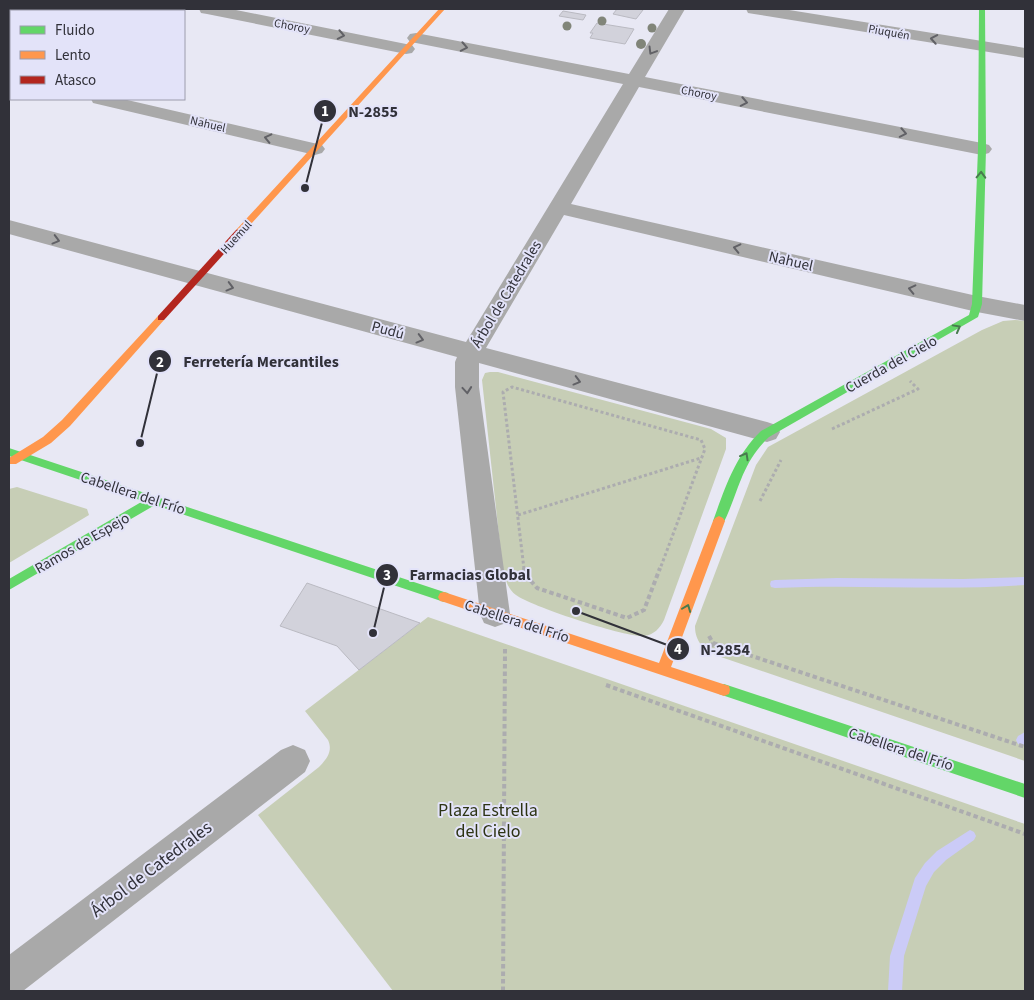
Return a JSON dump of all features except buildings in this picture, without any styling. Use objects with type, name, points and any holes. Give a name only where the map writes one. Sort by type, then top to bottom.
[{"type":"street","name":"Choroy","points":[[207,9],[634,80],[982,148]]},
{"type":"street","name":"Huemul","points":[[22,456],[62,428],[442,9]]},
{"type":"street","name":"Árbol de Catedrales","points":[[495,614],[467,387],[467,362],[677,9]]},
{"type":"street","name":"Piuquén","points":[[754,9],[1025,53]]},
{"type":"street","points":[[977,304],[982,148],[982,9]]},
{"type":"street","name":"Nahuel","points":[[104,100],[315,149]]},
{"type":"street","name":"Nahuel","points":[[558,207],[977,304],[1025,313]]},
{"type":"street","name":"Pudú","points":[[9,227],[767,432]]},
{"type":"street","name":"Cuerda del Cielo","points":[[663,670],[744,457],[754,443],[767,432],[968,322],[973,317],[977,304]]},
{"type":"street","name":"Cabellera del Frío","points":[[9,452],[1025,791]]},
{"type":"street","points":[[9,463],[22,456]]},
{"type":"street","name":"Ramos de Espejo","points":[[9,585],[155,500]]},
{"type":"street","name":"Árbol de Catedrales","points":[[9,978],[293,761]]},
{"type":"path","points":[[828,430],[918,389],[890,364]]},
{"type":"path","points":[[512,387],[701,440],[705,449],[644,610],[627,618],[537,588],[526,574],[518,515],[503,392],[512,387]]},
{"type":"path","points":[[757,505],[785,453]]},
{"type":"path","points":[[518,515],[702,458]]},
{"type":"path","points":[[713,643],[1025,747]]},
{"type":"path","points":[[496,645],[514,652]]},
{"type":"path","points":[[504,991],[505,647]]},
{"type":"path","points":[[598,682],[1025,834]]},
{"type":"green space","points":[[1003,321],[1025,321],[1025,761],[718,656],[701,645],[695,632],[695,626],[756,465],[768,447],[982,330]]},
{"type":"green space","points":[[498,372],[711,429],[726,438],[726,449],[664,620],[654,633],[644,636],[634,635],[579,620],[525,600],[513,593],[509,587],[503,572],[482,380],[485,373]]},
{"type":"green space","points":[[17,487],[87,509],[89,515],[9,563],[9,489]]},
{"type":"green space","name":"Plaza Estrella del Cielo","points":[[428,617],[1025,824],[1025,991],[393,991],[258,815],[319,767],[328,755],[330,748],[328,740],[305,711]]},
{"type":"waterway","points":[[775,584],[806,582],[963,584],[1025,581]]},
{"type":"waterway","points":[[895,991],[897,956],[920,883],[935,861],[970,836]]},
{"type":"traffic: fast","points":[[719,521],[742,463],[756,442],[765,434],[973,317],[977,304],[982,149],[982,9]]},
{"type":"traffic: fast","points":[[9,452],[444,597]]},
{"type":"traffic: fast","points":[[9,585],[155,500]]},
{"type":"traffic: fast","points":[[724,690],[1025,791]]},
{"type":"traffic: slow","points":[[239,232],[442,9]]},
{"type":"traffic: slow","points":[[12,461],[47,440],[66,423],[161,318]]},
{"type":"traffic: slow","points":[[663,670],[719,521]]},
{"type":"traffic: slow","points":[[444,597],[724,690]]},
{"type":"traffic: jam","points":[[161,318],[239,232]]},
{"type":"place","name":"N-2855","points":[[305,188]]},
{"type":"place","name":"Ferretería Mercantiles","points":[[140,443]]},
{"type":"place","name":"N-2854","points":[[576,611]]},
{"type":"place","name":"Farmacias Global","points":[[373,633]]}]
